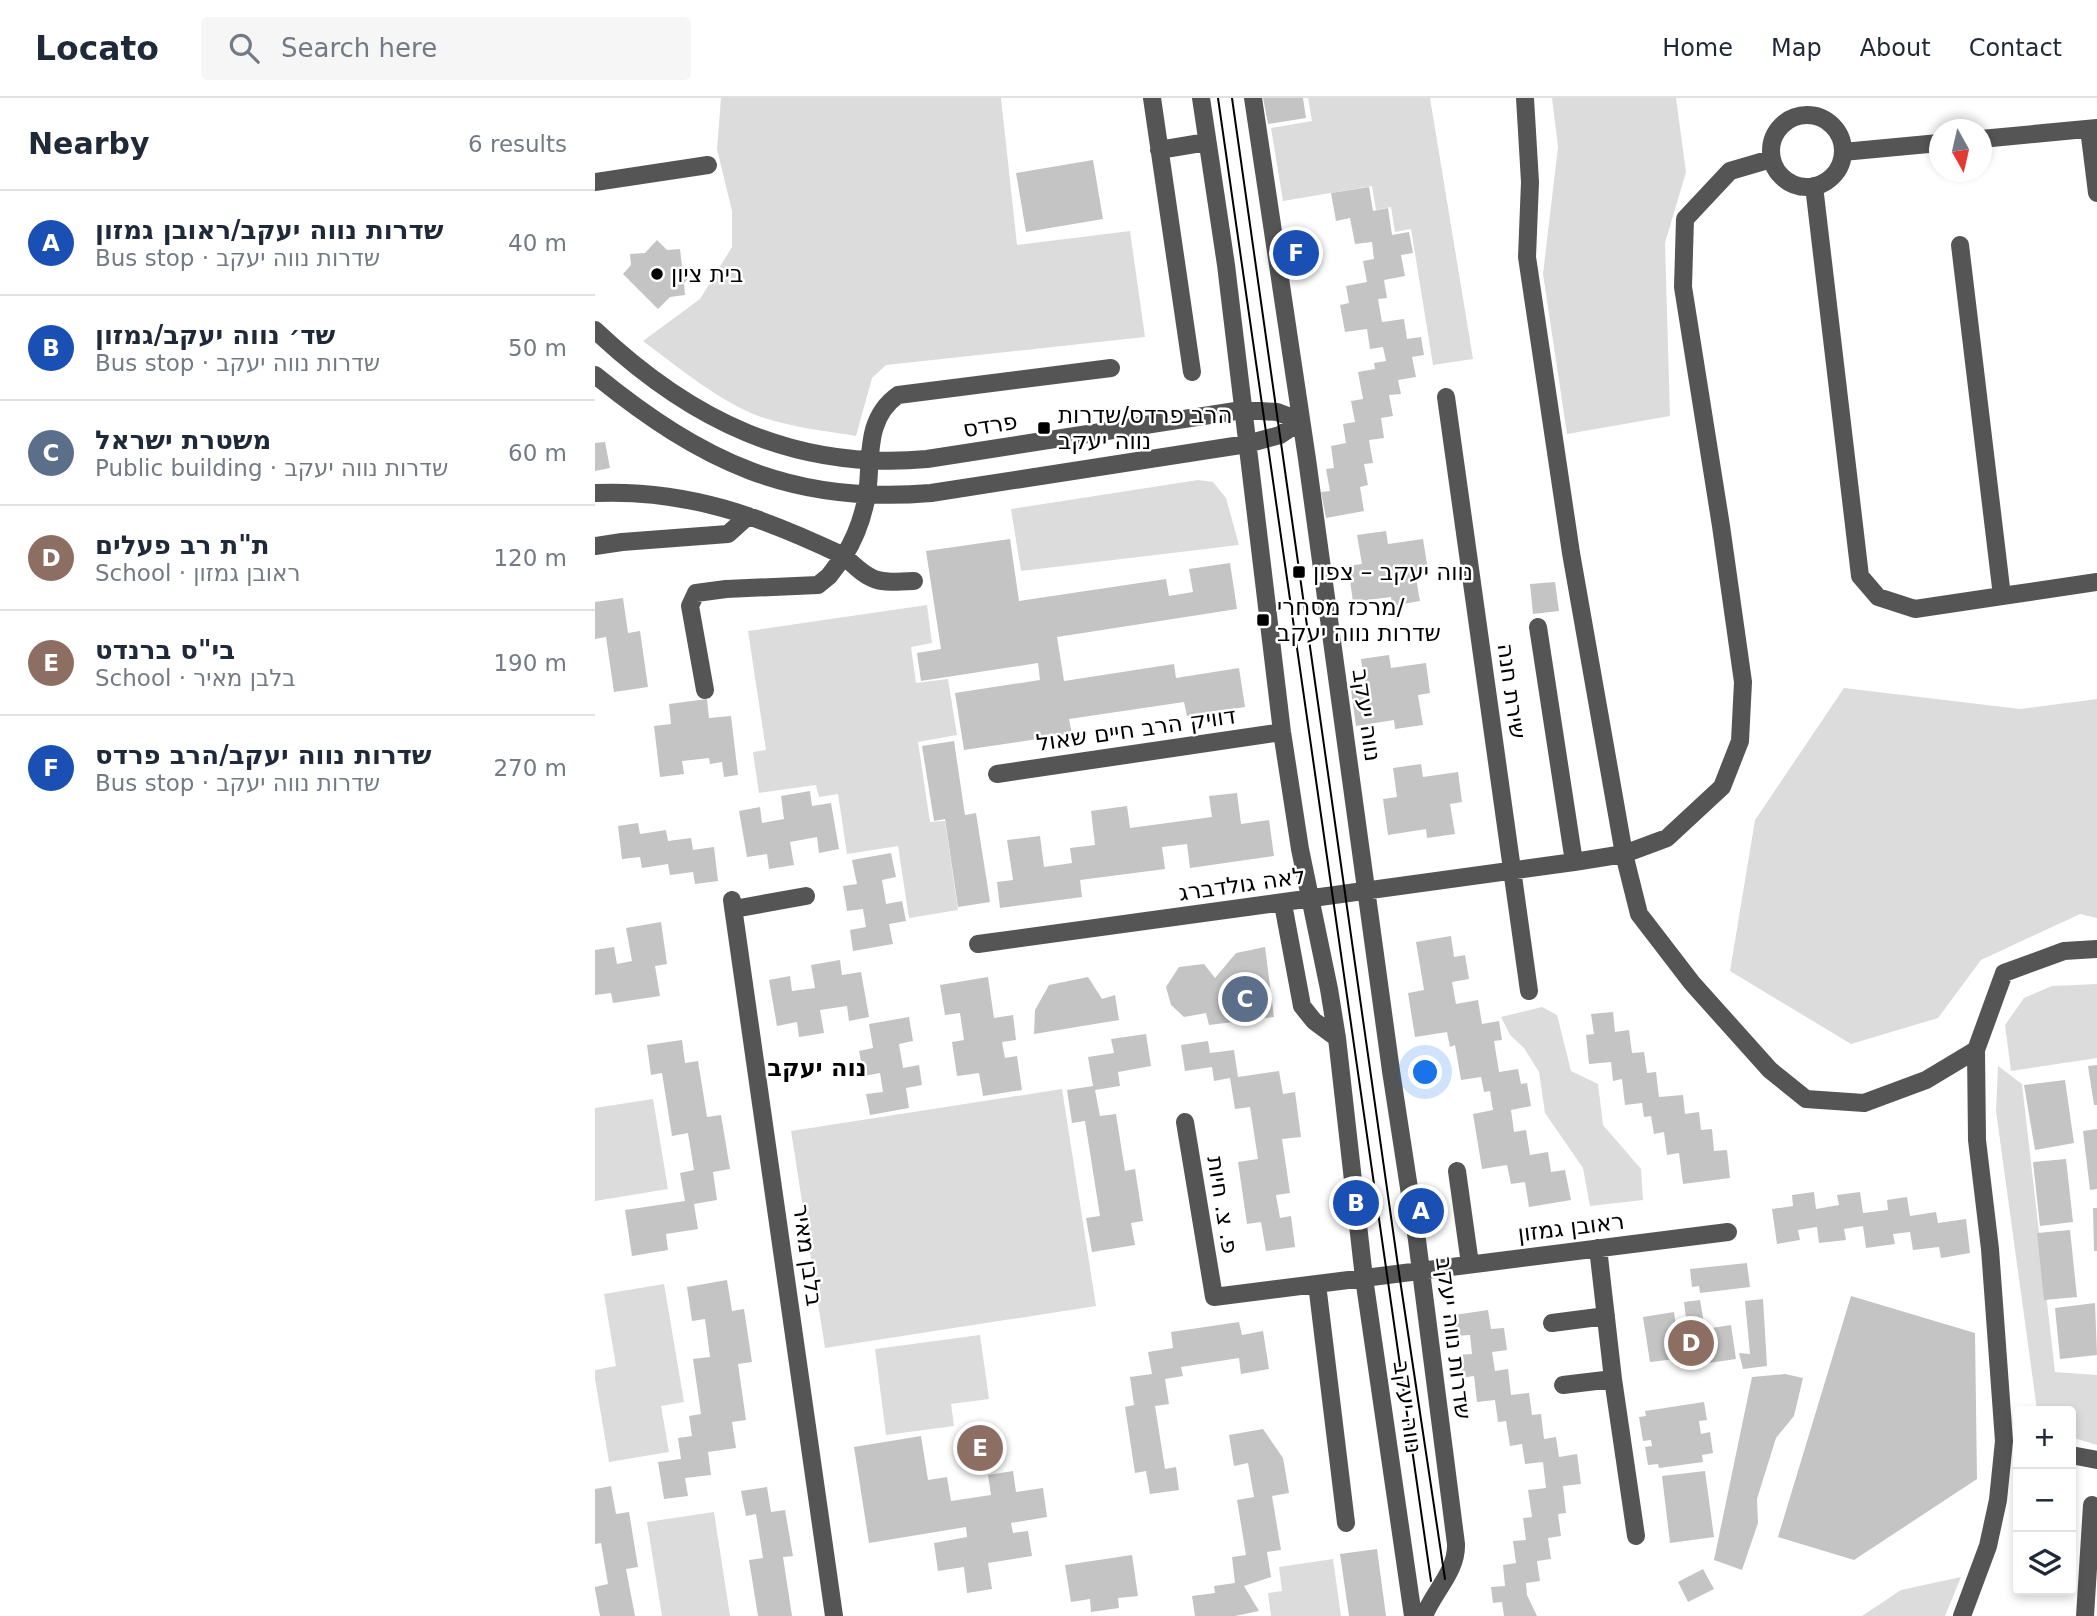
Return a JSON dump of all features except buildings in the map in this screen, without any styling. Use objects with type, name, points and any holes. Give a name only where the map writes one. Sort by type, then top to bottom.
[{"type":"street","points":[[1152,98],[1192,372]]},
{"type":"street","points":[[1201,98],[1226,265],[1282,732],[1310,900],[1337,1038]]},
{"type":"street","points":[[595,375],[668,429],[704,450],[759,475],[804,488],[867,495],[931,493],[1247,444],[1280,435],[1301,421],[1253,98]]},
{"type":"street","points":[[1525,98],[1530,182],[1527,257],[1571,553],[1624,854],[1639,914],[1692,983],[1770,1070],[1805,1099],[1864,1103],[1926,1080],[1976,1050]]},
{"type":"street","points":[[1806,115],[1818,117],[1831,124],[1839,133],[1843,152],[1840,166],[1826,182],[1814,186],[1796,186],[1776,171],[1770,148],[1781,125],[1791,118],[1806,115]]},
{"type":"street","points":[[1992,138],[2093,128],[2097,193]]},
{"type":"street","points":[[1159,150],[1207,142]]},
{"type":"street","points":[[1843,152],[1929,144]]},
{"type":"street","name":"לאה גולדברג","points":[[978,944],[1283,904],[1624,854],[1667,838],[1722,787],[1740,741],[1743,682],[1683,287],[1685,219],[1730,171],[1771,159]]},
{"type":"street","points":[[595,182],[708,165]]},
{"type":"street","points":[[1814,186],[1860,576],[1878,597],[1915,609],[2097,582]]},
{"type":"street","points":[[1961,244],[2002,596]]},
{"type":"street","name":"פרדס","points":[[595,330],[651,376],[725,424],[767,442],[808,453],[870,462],[927,459],[1242,410],[1277,412],[1301,421]]},
{"type":"street","points":[[705,690],[690,606],[696,593],[818,585],[829,576],[844,556],[860,524],[867,495],[870,442],[875,424],[886,403],[898,395],[1111,369]]},
{"type":"street","name":"שירת חנה","points":[[1446,397],[1529,992]]},
{"type":"street","name":"נווה יעקב","points":[[1301,421],[1367,892]]},
{"type":"street","points":[[595,493],[625,492],[675,496],[707,502],[808,539],[844,556],[864,576],[881,583],[914,581]]},
{"type":"street","points":[[595,546],[728,534],[748,516]]},
{"type":"street","points":[[1538,627],[1574,862]]},
{"type":"street","name":"דוויק הרב חיים שאול","points":[[997,774],[1282,732]]},
{"type":"street","name":"שדרות נווה יעקב","points":[[1367,892],[1457,1554],[1451,1571],[1424,1616]]},
{"type":"street","name":"בלבן מאיר","points":[[806,896],[733,904],[834,1616]]},
{"type":"street","points":[[1283,904],[1302,1006],[1314,1021],[1337,1038]]},
{"type":"street","points":[[1962,1616],[1988,1546],[2011,1443],[1977,1140],[1976,1050],[2004,973],[2064,951],[2097,949]]},
{"type":"street","name":"נווה יעקב","points":[[1337,1038],[1364,1278],[1413,1616]]},
{"type":"street","name":"פ. צ. חיות","points":[[1185,1122],[1214,1297]]},
{"type":"street","points":[[1457,1171],[1470,1264]]},
{"type":"street","name":"ראובן גמזון","points":[[1214,1297],[1728,1232]]},
{"type":"street","points":[[1598,1248],[1613,1379],[1636,1536]]},
{"type":"street","points":[[1317,1284],[1346,1523]]},
{"type":"street","points":[[1552,1323],[1606,1316]]},
{"type":"street","points":[[1563,1385],[1613,1379]]},
{"type":"street","points":[[2076,1456],[2097,1460]]},
{"type":"street","points":[[2085,1616],[2092,1505]]},
{"type":"shaded area","points":[[721,98],[1001,98],[1017,245],[1130,231],[1145,337],[886,365],[872,378],[856,436],[772,420],[730,402],[643,341],[700,299],[732,247],[732,211],[717,149]]},
{"type":"shaded area","points":[[1308,98],[1430,98],[1473,359],[1433,365],[1411,229],[1395,232],[1391,207],[1376,210],[1372,186],[1283,201],[1271,128],[1312,121]]},
{"type":"shaded area","points":[[1552,98],[1676,98],[1686,172],[1665,243],[1670,416],[1567,434],[1543,274],[1558,147]]},
{"type":"shaded area","points":[[1198,480],[1213,482],[1226,498],[1239,545],[1021,571],[1011,509]]},
{"type":"shaded area","points":[[927,605],[932,643],[911,647],[916,683],[948,679],[957,735],[918,742],[930,822],[945,821],[958,910],[909,918],[898,846],[847,854],[838,794],[819,797],[816,785],[759,793],[753,752],[766,750],[748,631]]},
{"type":"shaded area","points":[[1844,688],[2020,709],[2097,699],[2097,918],[2080,914],[1981,960],[1938,1018],[1851,1044],[1730,971],[1755,820]]},
{"type":"shaded area","points":[[2097,984],[2097,1058],[2011,1071],[2005,1025],[2024,998],[2052,986]]},
{"type":"shaded area","points":[[1542,1007],[1557,1015],[1571,1071],[1598,1084],[1603,1125],[1641,1169],[1643,1200],[1590,1206],[1583,1168],[1545,1113],[1539,1072],[1524,1048],[1510,1035],[1501,1017]]},
{"type":"shaded area","points":[[1998,1066],[2022,1084],[2055,1372],[2097,1375],[2097,1445],[2076,1439],[2076,1406],[2036,1406],[1996,1111]]},
{"type":"shaded area","points":[[1062,1089],[1096,1306],[825,1348],[791,1131]]},
{"type":"shaded area","points":[[653,1099],[668,1189],[595,1201],[595,1108]]},
{"type":"shaded area","points":[[664,1284],[684,1402],[661,1406],[669,1452],[609,1462],[595,1379],[595,1370],[616,1366],[604,1294]]},
{"type":"shaded area","points":[[980,1335],[989,1399],[951,1404],[954,1426],[886,1435],[875,1349]]},
{"type":"shaded area","points":[[714,1512],[730,1616],[662,1616],[647,1522]]},
{"type":"shaded area","points":[[1333,1559],[1341,1616],[1271,1616],[1268,1593],[1282,1591],[1279,1567]]},
{"type":"shaded area","points":[[1961,1577],[1945,1616],[1862,1616],[1901,1590]]},
{"type":"tram line","points":[[1218,98],[1431,1581]]},
{"type":"tram line","points":[[1232,98],[1445,1579]]},
{"type":"place","name":"שדרות נווה יעקב/הרב פרדס","points":[[1296,253]]},
{"type":"place","name":"בית ציון","points":[[657,274]]},
{"type":"place","name":"הרב פרדס/שדרות נווה יעקב","points":[[1044,428]]},
{"type":"place","name":"נווה יעקב – צפון","points":[[1299,572]]},
{"type":"place","name":"מרכז מסחרי/ שדרות נווה יעקב","points":[[1263,620]]},
{"type":"place","name":"משטרת ישראל","points":[[1245,999]]},
{"type":"place","name":"שד׳ נווה יעקב/גמזון","points":[[1356,1203]]},
{"type":"place","name":"שדרות נווה יעקב/ראובן גמזון","points":[[1421,1211]]},
{"type":"place","name":"ת\"ת רב פעלים","points":[[1691,1343]]},
{"type":"place","name":"בי\"ס ברנדט","points":[[980,1448]]},
{"type":"district","name":"נוה יעקב","points":[[817,1068]]}]
